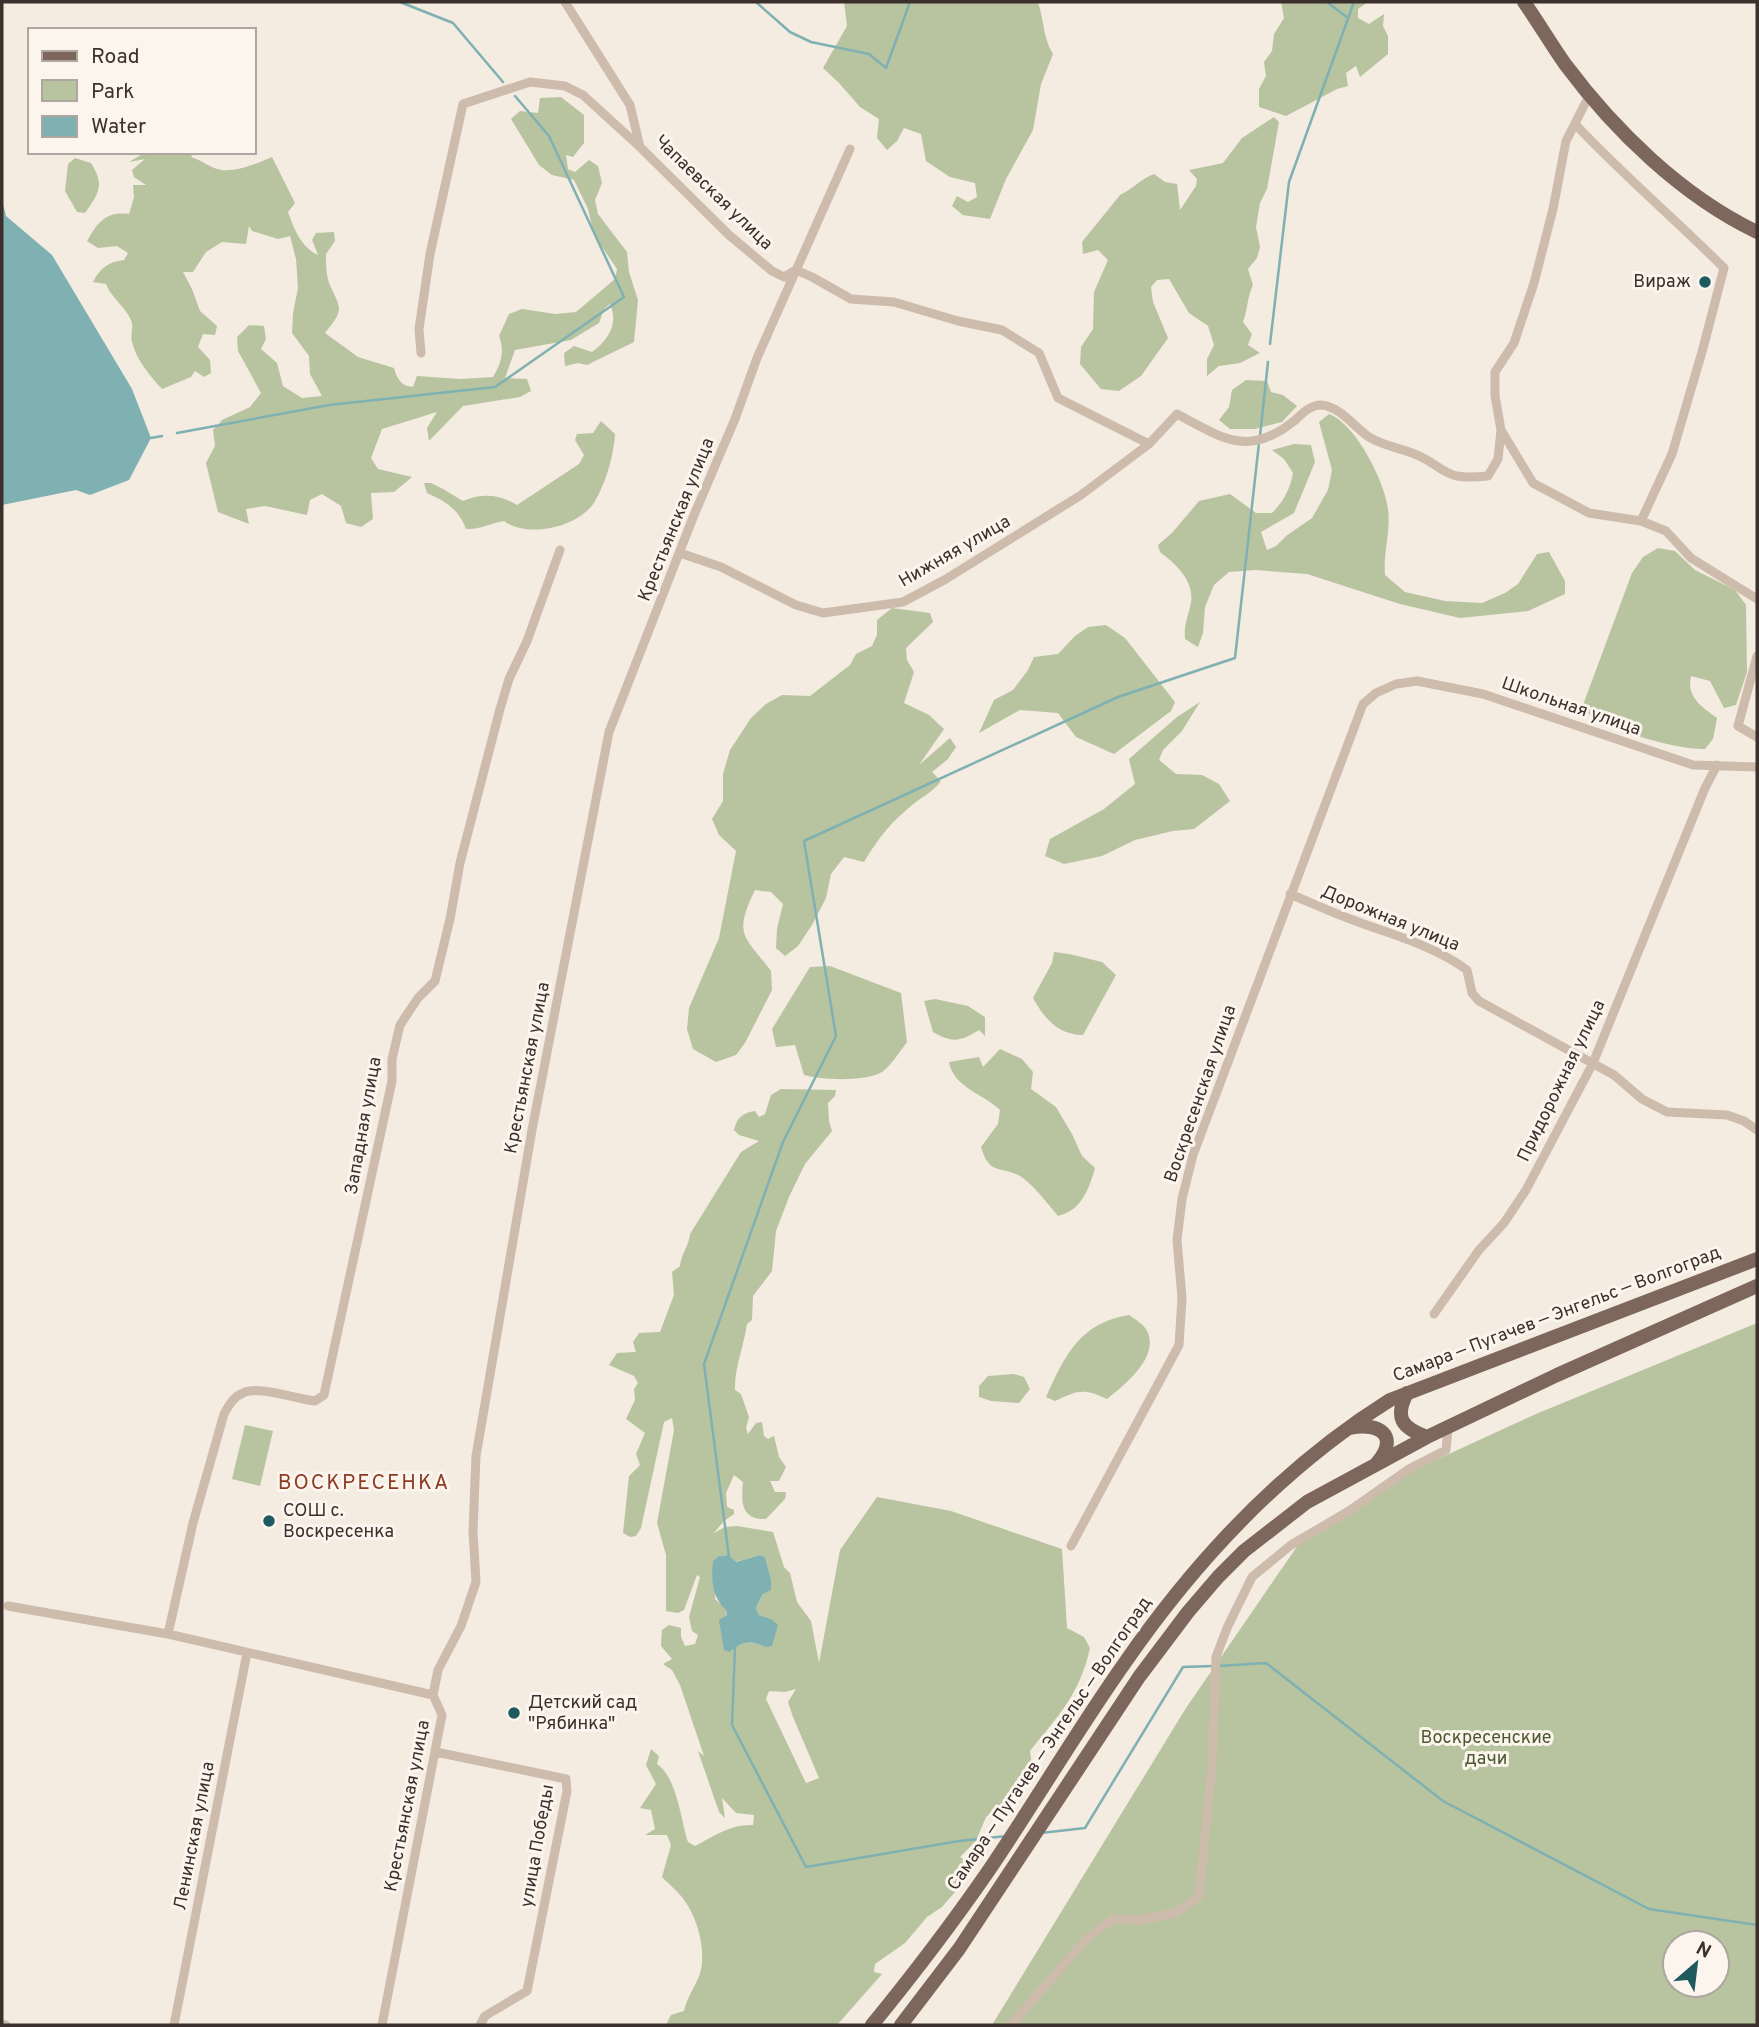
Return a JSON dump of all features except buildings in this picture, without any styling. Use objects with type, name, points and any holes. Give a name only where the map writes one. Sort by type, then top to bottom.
[{"type":"main road","points":[[1524,2],[1565,64],[1655,163],[1697,197],[1757,232]]},
{"type":"main road","name":"Самара — Пугачев — Энгельс — Волгоград","points":[[872,2025],[936,1944],[986,1874],[1124,1664],[1203,1561],[1286,1478],[1349,1428],[1390,1400],[1757,1259]]},
{"type":"main road","name":"Самара — Пугачев — Энгельс — Волгоград","points":[[901,2025],[959,1949],[1139,1677],[1218,1577],[1276,1524],[1307,1502],[1427,1437],[1557,1375],[1757,1286]]},
{"type":"main road","points":[[1407,1393],[1400,1406],[1401,1417],[1406,1426],[1427,1437]]},
{"type":"main road","points":[[1349,1428],[1364,1425],[1381,1430],[1386,1437],[1387,1447],[1376,1464]]},
{"type":"street","name":"Чапаевская улица","points":[[565,2],[630,105],[640,147],[729,235],[772,271],[784,277],[796,270]]},
{"type":"street","points":[[421,353],[419,329],[430,254],[463,104],[530,82],[565,86],[583,95],[640,147]]},
{"type":"street","points":[[1590,94],[1566,141],[1553,209],[1534,283],[1514,342],[1495,372],[1495,396],[1502,430],[1533,483],[1589,513],[1641,522],[1666,531],[1691,558],[1757,599]]},
{"type":"street","points":[[1576,125],[1613,164],[1678,222],[1724,268],[1672,454],[1641,522]]},
{"type":"street","name":"Крестьянская улица","points":[[382,2025],[442,1715],[433,1695],[438,1670],[461,1626],[476,1581],[473,1531],[476,1456],[532,1130],[609,732],[757,358],[850,149]]},
{"type":"street","points":[[796,270],[851,299],[894,302],[958,321],[1002,330],[1039,353],[1058,398],[1149,444]]},
{"type":"street","name":"Нижняя улица","points":[[680,553],[721,567],[796,605],[824,613],[903,602],[946,579],[1081,495],[1149,444],[1177,414],[1234,442],[1252,442],[1283,429],[1310,408],[1321,405],[1333,409],[1369,438],[1419,455],[1454,476],[1476,478],[1489,475],[1498,458],[1502,430]]},
{"type":"street","name":"Западная улица","points":[[168,1634],[193,1523],[224,1413],[234,1399],[245,1391],[261,1391],[315,1401],[324,1395],[392,1081],[396,1039],[401,1025],[418,998],[435,981],[460,863],[500,709],[509,679],[527,641],[560,550]]},
{"type":"street","points":[[1757,656],[1738,726],[1757,737]]},
{"type":"street","name":"Школьная улица","points":[[1376,693],[1396,684],[1417,681],[1483,694],[1693,765],[1757,767]]},
{"type":"street","name":"Воскресенская улица","points":[[1071,1546],[1179,1345],[1182,1298],[1177,1240],[1182,1199],[1193,1154],[1363,704],[1376,693]]},
{"type":"street","name":"Придорожная улица","points":[[1434,1314],[1526,1190],[1592,1063],[1705,788],[1717,765]]},
{"type":"street","name":"Дорожная улица","points":[[1290,894],[1455,961],[1467,970],[1472,993],[1479,1001],[1614,1075],[1642,1099],[1667,1112],[1727,1115],[1744,1121],[1757,1130]]},
{"type":"street","points":[[1011,2025],[1086,1939],[1113,1919],[1139,1920],[1176,1913],[1199,1896],[1212,1766],[1216,1657],[1252,1577],[1291,1545],[1349,1511],[1409,1469],[1446,1450],[1448,1427]]},
{"type":"street","points":[[8,1606],[168,1634],[433,1695]]},
{"type":"street","name":"Ленинская улица","points":[[174,2025],[247,1653]]},
{"type":"street","name":"улица Победы","points":[[436,1752],[566,1779],[567,1791],[527,1991],[485,2016],[480,2025]]},
{"type":"green space","points":[[844,2],[1038,2],[1047,42],[1053,54],[1041,84],[1033,130],[1006,179],[990,219],[963,215],[952,206],[957,196],[968,202],[977,197],[975,183],[950,177],[926,161],[921,134],[904,128],[897,141],[887,150],[877,138],[879,119],[860,107],[823,68],[847,26]]},
{"type":"green space","points":[[1281,2],[1368,2],[1358,9],[1358,18],[1369,24],[1384,14],[1383,26],[1388,36],[1388,54],[1360,77],[1356,66],[1346,73],[1348,86],[1286,116],[1259,107],[1259,89],[1266,76],[1264,62],[1272,51],[1274,34],[1284,18]]},
{"type":"green space","points":[[561,97],[584,115],[584,143],[573,157],[566,155],[568,169],[575,172],[589,160],[598,166],[602,183],[595,200],[598,214],[627,252],[629,272],[638,300],[634,342],[587,365],[578,363],[565,366],[564,353],[574,346],[592,352],[607,337],[613,318],[610,304],[604,309],[599,323],[571,340],[515,350],[505,378],[527,379],[531,391],[520,397],[463,406],[429,441],[427,428],[437,412],[382,429],[371,458],[378,469],[412,477],[394,492],[371,493],[373,519],[361,527],[346,523],[341,506],[322,494],[310,500],[307,515],[265,506],[246,509],[249,524],[218,512],[206,463],[215,446],[213,430],[222,420],[250,407],[261,393],[238,351],[237,337],[249,325],[264,326],[266,339],[261,349],[277,363],[283,386],[302,398],[322,396],[310,374],[309,356],[292,333],[298,288],[296,259],[290,236],[278,239],[252,231],[249,226],[246,244],[222,242],[206,252],[193,272],[183,272],[200,311],[217,326],[215,335],[203,334],[198,347],[210,360],[211,373],[204,377],[195,371],[191,377],[162,389],[137,355],[131,337],[132,323],[128,315],[106,284],[93,282],[105,267],[124,260],[128,253],[117,246],[98,248],[87,241],[104,219],[114,214],[129,214],[134,197],[133,185],[146,185],[134,177],[132,170],[145,159],[129,162],[143,154],[193,154],[191,157],[217,169],[230,170],[272,157],[295,203],[288,212],[303,242],[318,255],[312,240],[316,233],[334,232],[335,241],[326,254],[326,268],[339,309],[325,333],[358,357],[394,368],[405,385],[413,387],[417,376],[460,379],[493,377],[501,357],[499,336],[509,314],[522,309],[555,314],[576,312],[615,279],[617,269],[594,235],[588,209],[574,180],[552,175],[539,165],[511,119],[520,111],[538,113],[540,98]]},
{"type":"green space","points":[[1274,117],[1279,122],[1267,189],[1260,203],[1256,227],[1260,247],[1257,258],[1248,269],[1253,285],[1243,322],[1252,334],[1248,345],[1260,353],[1240,363],[1219,366],[1207,376],[1207,359],[1214,345],[1208,326],[1189,313],[1169,279],[1157,280],[1151,287],[1153,302],[1168,338],[1141,376],[1119,391],[1101,389],[1080,364],[1081,347],[1093,329],[1094,292],[1108,260],[1098,250],[1083,254],[1082,242],[1120,195],[1154,174],[1165,182],[1177,184],[1180,210],[1196,186],[1197,179],[1189,170],[1223,163],[1242,138]]},
{"type":"green space","points":[[75,158],[91,163],[98,177],[97,194],[85,213],[77,212],[65,191],[68,164]]},
{"type":"green space","points":[[1246,380],[1267,381],[1271,392],[1283,395],[1297,406],[1282,422],[1255,429],[1230,429],[1219,420],[1229,407],[1232,390]]},
{"type":"green space","points":[[1329,414],[1349,429],[1359,441],[1381,484],[1389,517],[1385,575],[1405,592],[1445,601],[1482,603],[1518,584],[1537,554],[1549,552],[1565,581],[1565,594],[1528,611],[1460,618],[1400,604],[1307,574],[1255,570],[1229,572],[1214,585],[1205,607],[1203,633],[1198,647],[1185,639],[1191,590],[1184,575],[1160,552],[1158,545],[1199,501],[1230,494],[1256,513],[1272,513],[1286,494],[1293,473],[1284,459],[1272,450],[1294,444],[1311,445],[1315,462],[1294,513],[1261,532],[1267,550],[1276,546],[1312,518],[1328,490],[1332,470],[1319,422]]},
{"type":"green space","points":[[601,421],[615,434],[606,477],[588,510],[566,524],[553,528],[526,529],[504,521],[466,529],[451,506],[427,493],[424,483],[431,483],[463,501],[490,496],[517,505],[579,464],[584,455],[575,440],[577,434],[593,433]]},
{"type":"green space","points":[[1658,548],[1675,551],[1695,570],[1735,590],[1746,605],[1747,672],[1736,705],[1724,708],[1710,681],[1691,676],[1693,696],[1717,718],[1713,739],[1705,749],[1679,747],[1633,734],[1594,718],[1583,705],[1632,573],[1643,557]]},
{"type":"green space","points":[[892,608],[930,613],[933,622],[906,648],[907,660],[914,672],[904,703],[929,715],[944,729],[919,765],[950,738],[956,747],[948,759],[932,772],[941,781],[890,826],[864,862],[844,857],[831,874],[826,898],[812,925],[798,946],[785,956],[776,948],[783,904],[771,892],[755,890],[743,926],[748,942],[771,971],[772,990],[736,1055],[716,1062],[693,1049],[687,1029],[689,1008],[719,938],[736,851],[719,835],[712,819],[723,801],[723,774],[730,750],[751,718],[766,704],[782,695],[810,696],[850,665],[856,654],[872,646],[877,635],[877,620]]},
{"type":"green space","points":[[1106,625],[1125,638],[1175,702],[1171,711],[1114,754],[1076,737],[1058,713],[1020,710],[979,733],[994,700],[1013,690],[1034,657],[1058,654],[1088,627]]},
{"type":"green space","points":[[1200,702],[1182,731],[1163,750],[1159,760],[1176,774],[1202,775],[1219,784],[1230,801],[1194,829],[1135,840],[1102,856],[1064,864],[1045,856],[1050,839],[1104,809],[1135,784],[1129,759],[1177,717]]},
{"type":"green space","points":[[1054,952],[1102,962],[1116,975],[1083,1035],[1059,1029],[1042,1012],[1033,998],[1052,963]]},
{"type":"green space","points":[[830,966],[901,993],[907,1042],[882,1072],[843,1079],[804,1075],[795,1045],[776,1047],[772,1029],[810,967]]},
{"type":"green space","points":[[935,999],[968,1006],[985,1017],[985,1036],[979,1030],[956,1040],[933,1032],[924,1001]]},
{"type":"green space","points":[[1000,1049],[1022,1059],[1033,1072],[1031,1089],[1056,1107],[1082,1156],[1095,1168],[1083,1198],[1073,1209],[1058,1216],[1023,1178],[988,1163],[981,1147],[998,1124],[1000,1110],[962,1084],[956,1078],[949,1062],[979,1057],[983,1067]]},
{"type":"green space","points":[[781,1089],[836,1090],[835,1096],[828,1103],[832,1131],[805,1164],[789,1197],[776,1231],[772,1271],[753,1296],[752,1320],[747,1324],[736,1374],[735,1390],[741,1394],[749,1417],[746,1428],[748,1434],[756,1423],[762,1422],[764,1436],[768,1439],[774,1436],[779,1457],[786,1467],[779,1481],[770,1481],[775,1492],[786,1492],[785,1499],[766,1519],[758,1519],[744,1508],[743,1482],[734,1475],[726,1493],[727,1507],[734,1510],[734,1514],[714,1533],[725,1527],[737,1526],[773,1532],[784,1567],[790,1573],[797,1602],[811,1621],[819,1663],[840,1550],[877,1497],[951,1511],[1062,1549],[1067,1628],[1084,1637],[1090,1648],[1074,1692],[1030,1751],[1032,1766],[1026,1774],[1024,1785],[986,1817],[976,1841],[960,1857],[964,1859],[963,1867],[968,1877],[905,1943],[875,1964],[874,1972],[882,1974],[837,2025],[666,2025],[671,2015],[684,2011],[701,1970],[702,1954],[692,1913],[683,1898],[662,1877],[671,1845],[667,1835],[645,1835],[655,1829],[651,1810],[640,1808],[656,1784],[646,1765],[651,1749],[659,1756],[657,1764],[664,1770],[674,1789],[688,1842],[695,1846],[730,1829],[753,1825],[754,1815],[736,1813],[722,1798],[725,1818],[719,1812],[698,1751],[704,1756],[680,1685],[672,1670],[663,1664],[672,1659],[661,1646],[662,1630],[669,1625],[681,1628],[685,1646],[695,1644],[698,1635],[692,1631],[689,1617],[700,1577],[697,1575],[684,1610],[678,1613],[666,1611],[666,1555],[657,1523],[674,1430],[672,1418],[664,1422],[641,1528],[636,1536],[630,1537],[623,1533],[629,1476],[640,1465],[636,1454],[645,1433],[626,1419],[635,1400],[634,1389],[638,1383],[634,1376],[609,1365],[617,1353],[636,1352],[633,1342],[639,1333],[660,1332],[674,1295],[672,1272],[680,1266],[690,1234],[741,1152],[759,1141],[739,1135],[734,1130],[737,1122],[741,1116],[751,1112],[755,1111],[759,1117],[765,1114],[771,1095]],"holes":[[[727,1555],[735,1562],[760,1555],[765,1557],[771,1579],[756,1608],[759,1615],[771,1619],[765,1647],[747,1643],[730,1652],[726,1609],[715,1599],[719,1556]],[[796,1689],[788,1702],[819,1778],[806,1783],[766,1699],[769,1691],[785,1692]]]},
{"type":"green space","points":[[1129,1315],[1145,1328],[1150,1342],[1144,1361],[1131,1379],[1107,1399],[1087,1392],[1075,1393],[1055,1401],[1046,1397],[1068,1355],[1086,1333],[1112,1319]]},
{"type":"green space","name":"Воскресенские дачи","points":[[1757,1323],[1757,2025],[992,2025],[1186,1708],[1298,1545],[1375,1488],[1536,1414]]},
{"type":"green space","points":[[1014,1374],[1024,1377],[1030,1389],[1019,1403],[991,1401],[979,1397],[979,1386],[988,1376]]},
{"type":"green space","points":[[245,1425],[273,1431],[260,1486],[232,1479]]},
{"type":"water","points":[[2,200],[6,216],[52,255],[132,389],[151,438],[129,480],[90,495],[76,490],[2,505]]},
{"type":"water","points":[[728,1555],[736,1562],[760,1555],[765,1557],[771,1590],[763,1594],[756,1608],[759,1615],[778,1625],[772,1646],[747,1643],[730,1652],[724,1650],[719,1620],[727,1615],[715,1594],[712,1568],[713,1561],[719,1556]]},
{"type":"waterway","points":[[400,2],[453,23],[503,82]]},
{"type":"waterway","points":[[756,2],[790,32],[811,42],[869,54],[886,68],[910,2]]},
{"type":"waterway","points":[[1327,2],[1348,18]]},
{"type":"waterway","points":[[1270,344],[1289,182],[1354,2]]},
{"type":"waterway","points":[[177,433],[329,405],[495,387],[624,297],[549,136],[515,96]]},
{"type":"waterway","points":[[1260,436],[1268,362]]},
{"type":"waterway","points":[[151,438],[162,436]]},
{"type":"waterway","points":[[729,1557],[704,1364],[783,1142],[836,1036],[804,841],[1118,697],[1235,658],[1259,443]]},
{"type":"waterway","points":[[735,1647],[732,1725],[806,1867],[959,1841],[1007,1836]]},
{"type":"waterway","points":[[1219,1666],[1266,1663],[1443,1801],[1649,1909],[1757,1925]]},
{"type":"waterway","points":[[1041,1833],[1085,1828],[1183,1667],[1213,1666]]},
{"type":"place","name":"Вираж","points":[[1705,282]]},
{"type":"place","name":"СОШ с. Воскресенка","points":[[269,1521]]},
{"type":"place","name":"Детский сад \"Рябинка\"","points":[[514,1713]]},
{"type":"district","name":"ВОСКРЕСЕНКА","points":[[364,1483]]}]
